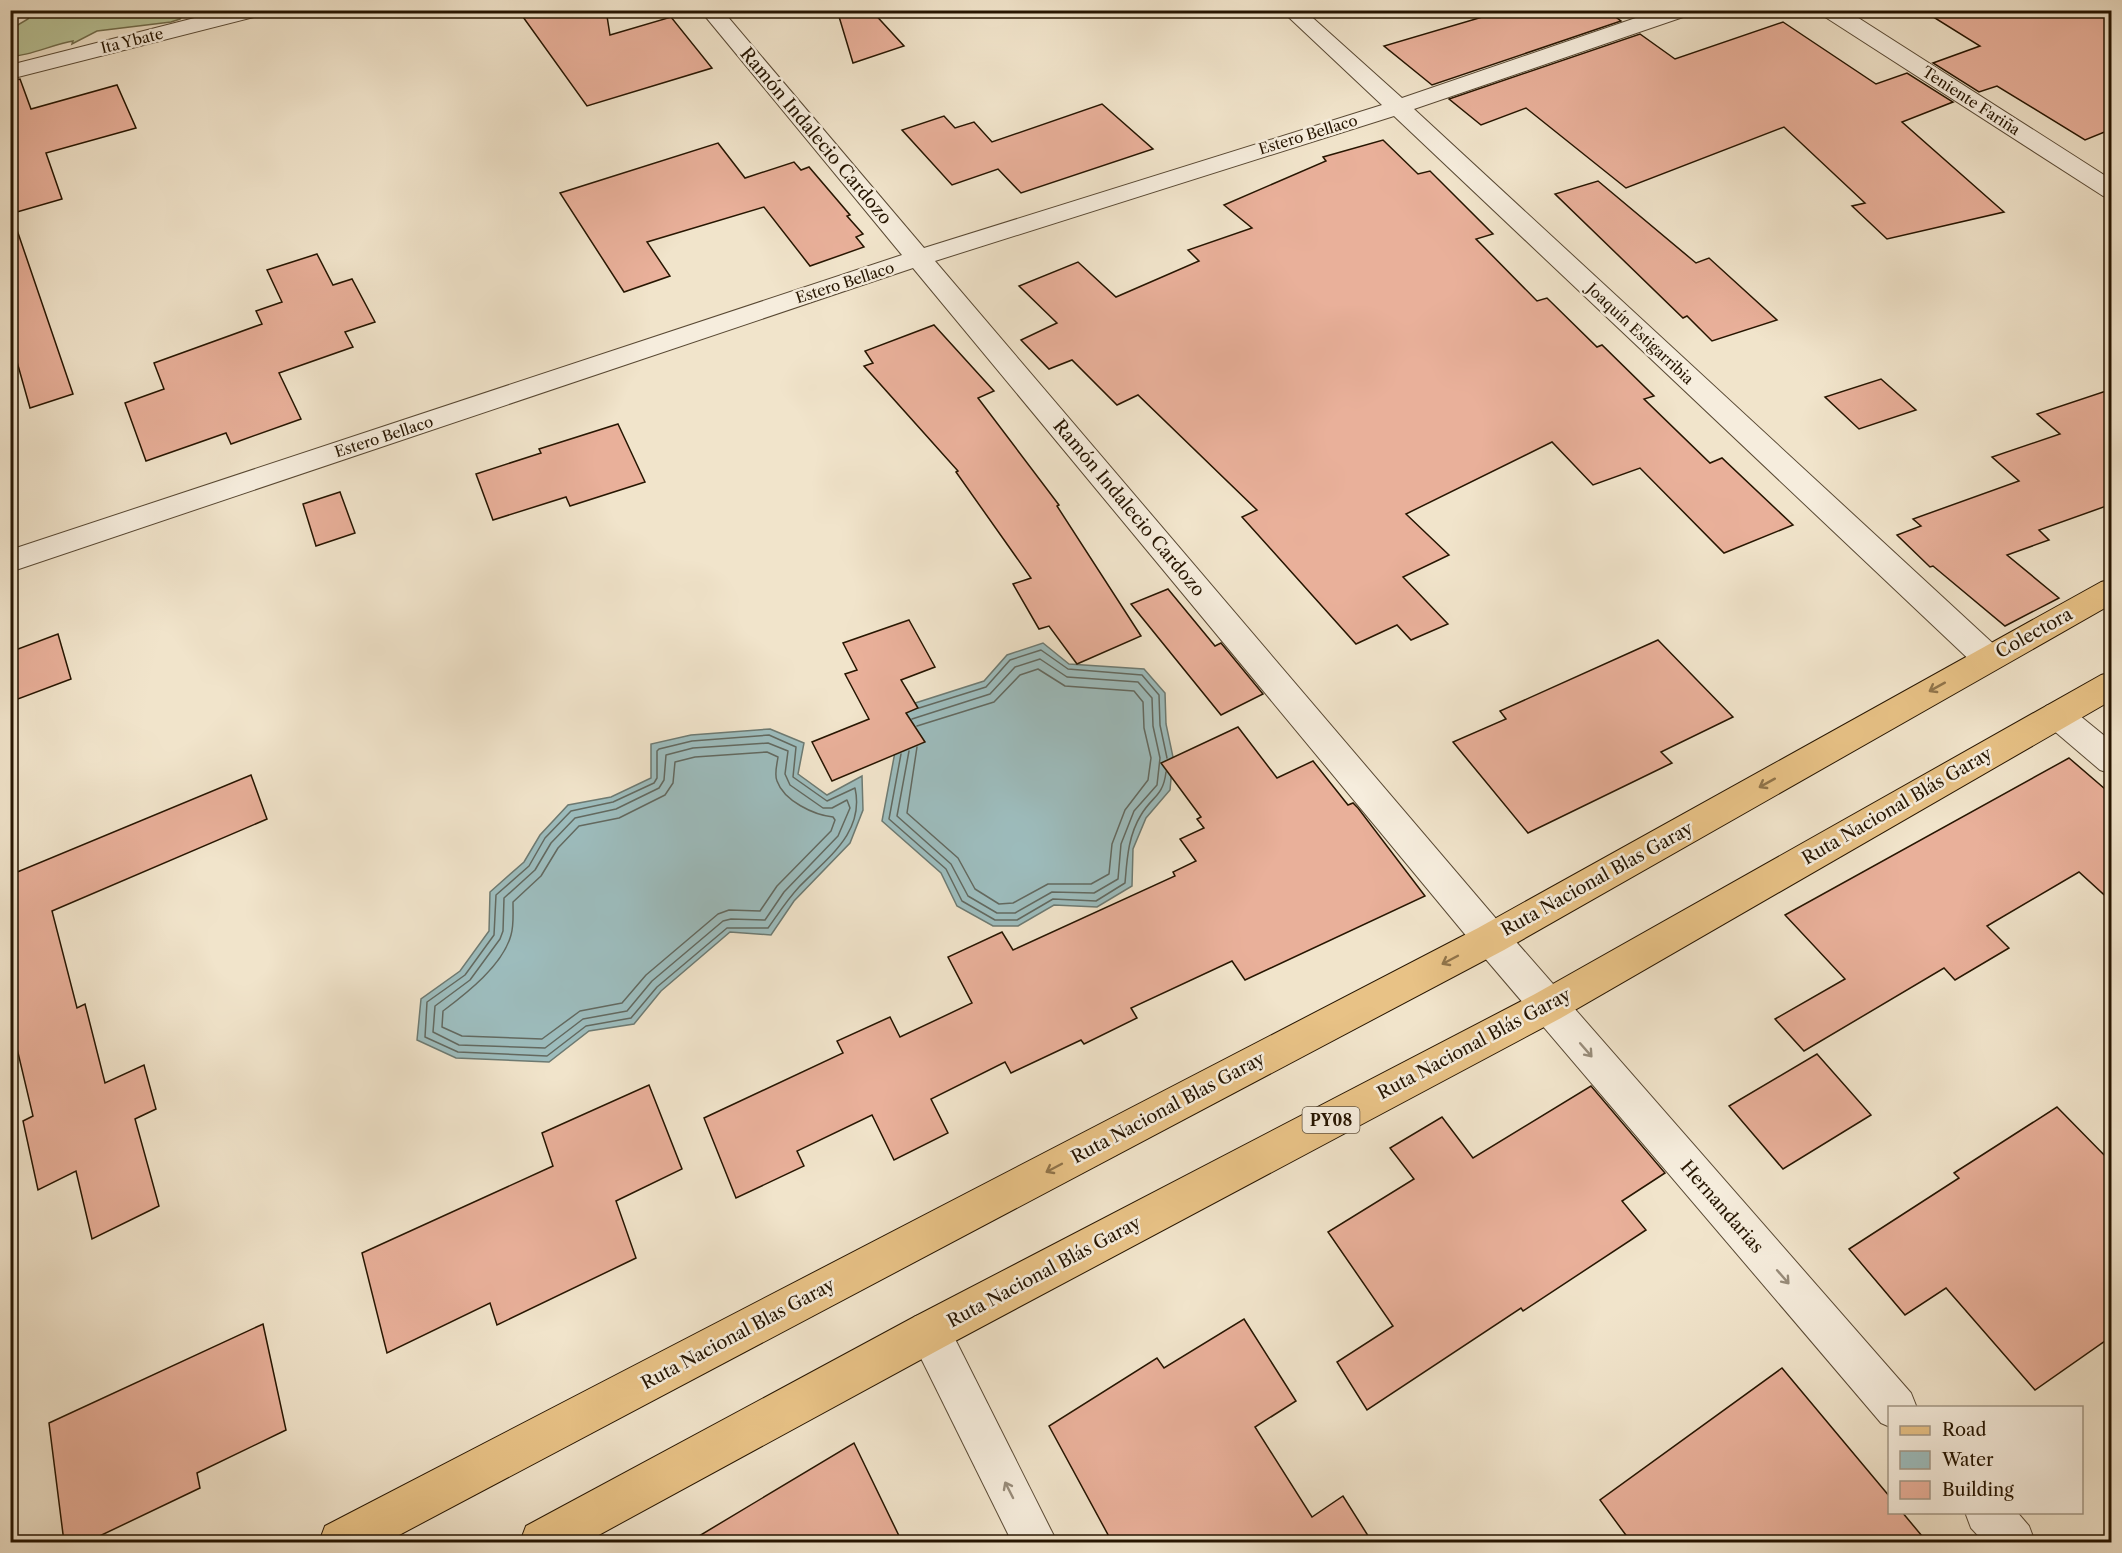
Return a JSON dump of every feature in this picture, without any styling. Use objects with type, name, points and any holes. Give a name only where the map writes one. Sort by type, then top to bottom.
[{"type":"main road","name":"Colectora","points":[[1988,658],[2112,590]]},
{"type":"main road","name":"Ruta Nacional Blas Garay","points":[[341,1542],[1491,939],[1988,658]]},
{"type":"main road","name":"Ruta Nacional Blás Garay","points":[[542,1542],[930,1332],[1548,1006],[2112,684]]},
{"type":"street","name":"Ita Ybate","points":[[10,72],[254,10]]},
{"type":"street","name":"Ramón Indalecio Cardozo","points":[[710,10],[1548,1006]]},
{"type":"street","name":"Joaquín Estigarribia","points":[[1291,10],[1398,107],[1988,658]]},
{"type":"street","name":"Estero Bellaco","points":[[10,561],[918,258],[1398,107],[1681,10]]},
{"type":"street","name":"Teniente Fariña","points":[[1830,10],[2112,191]]},
{"type":"street","points":[[2057,715],[2112,761]]},
{"type":"street","name":"Hernandarias","points":[[1548,1006],[1895,1406]]},
{"type":"street","points":[[930,1332],[1035,1542]]},
{"type":"street","points":[[1989,1514],[2013,1542]]},
{"type":"green space","points":[[29,11],[186,11],[180,19],[171,22],[97,31],[72,44],[73,41],[11,56],[11,29],[28,19],[31,14]]},
{"type":"water","points":[[1043,643],[1069,664],[1144,669],[1165,693],[1166,724],[1173,757],[1170,790],[1146,818],[1133,849],[1132,886],[1097,907],[1054,905],[1018,926],[993,926],[957,906],[941,873],[882,821],[895,752],[875,722],[909,705],[984,681],[1007,655]]},
{"type":"water","points":[[770,729],[804,743],[798,774],[827,795],[862,776],[863,810],[850,843],[794,901],[771,935],[730,932],[661,991],[634,1024],[589,1031],[549,1062],[456,1058],[417,1040],[421,999],[460,971],[489,931],[490,892],[524,862],[540,835],[568,805],[611,797],[651,778],[651,744],[691,735]]},
{"type":"building","points":[[518,10],[606,10],[610,35],[671,17],[712,68],[587,106]]},
{"type":"building","points":[[837,10],[871,10],[904,46],[853,63]]},
{"type":"building","points":[[1506,10],[1606,10],[1621,21],[1432,85],[1384,46]]},
{"type":"building","points":[[1922,10],[2112,10],[2112,129],[2085,140],[1997,86],[1979,92],[1933,63],[1980,46]]},
{"type":"building","points":[[1783,22],[1876,84],[1907,73],[1953,102],[1902,122],[2004,212],[1887,239],[1852,206],[1865,203],[1784,127],[1626,188],[1526,108],[1481,125],[1449,99],[1640,34],[1675,59]]},
{"type":"building","points":[[20,79],[31,109],[117,85],[136,128],[46,153],[62,199],[10,214],[10,81]]},
{"type":"building","points":[[1102,104],[1153,149],[1021,193],[998,169],[952,185],[902,130],[944,116],[955,128],[974,122],[992,142]]},
{"type":"building","points":[[1383,140],[1418,174],[1430,171],[1493,234],[1476,239],[1537,301],[1547,298],[1597,347],[1602,345],[1654,396],[1644,399],[1710,463],[1722,458],[1793,525],[1724,553],[1640,468],[1593,485],[1552,442],[1406,514],[1449,555],[1403,577],[1448,624],[1411,640],[1397,625],[1356,644],[1242,517],[1257,510],[1138,395],[1117,405],[1072,360],[1049,369],[1021,340],[1057,323],[1019,286],[1078,262],[1116,297],[1199,261],[1188,250],[1252,228],[1224,205],[1326,161],[1323,157]]},
{"type":"building","points":[[718,143],[745,178],[794,162],[801,170],[809,167],[850,215],[847,216],[863,234],[856,237],[864,247],[810,266],[764,207],[647,242],[670,276],[624,292],[560,193]]},
{"type":"building","points":[[1598,181],[1696,263],[1709,258],[1777,320],[1712,341],[1687,316],[1683,318],[1555,194]]},
{"type":"building","points":[[17,230],[73,394],[30,408],[10,337],[10,231]]},
{"type":"building","points":[[317,254],[333,285],[352,279],[375,322],[345,332],[353,347],[279,373],[301,419],[231,444],[226,433],[146,461],[125,403],[164,389],[154,363],[262,324],[256,311],[282,302],[267,270]]},
{"type":"building","points":[[934,325],[994,391],[978,398],[1059,505],[1057,506],[1141,636],[1077,664],[1049,626],[1039,629],[1013,584],[1031,578],[956,472],[958,471],[864,366],[873,363],[865,351]]},
{"type":"building","points":[[1881,379],[1916,410],[1859,429],[1825,397]]},
{"type":"building","points":[[2112,389],[2112,504],[2039,530],[2049,540],[2007,555],[2059,598],[2005,626],[1933,566],[1930,567],[1897,535],[1921,526],[1913,519],[2019,481],[1992,457],[2060,434],[2037,414]]},
{"type":"building","points":[[618,424],[645,482],[570,506],[566,497],[493,520],[476,474],[541,453],[539,449]]},
{"type":"building","points":[[340,492],[355,533],[316,546],[303,504]]},
{"type":"building","points":[[1168,589],[1215,646],[1221,643],[1263,694],[1221,715],[1131,604]]},
{"type":"building","points":[[909,620],[935,667],[901,680],[918,708],[906,713],[925,742],[832,781],[812,742],[869,719],[845,674],[857,670],[843,643]]},
{"type":"building","points":[[58,634],[71,679],[10,702],[10,652]]},
{"type":"building","points":[[1658,640],[1733,717],[1661,752],[1672,763],[1528,833],[1453,742],[1506,719],[1500,711]]},
{"type":"building","points":[[1238,727],[1277,778],[1313,761],[1348,805],[1353,803],[1358,808],[1425,896],[1245,980],[1232,961],[1131,1008],[1137,1018],[1084,1044],[1081,1040],[1011,1073],[1005,1062],[931,1099],[948,1133],[894,1160],[872,1115],[797,1151],[804,1166],[736,1198],[704,1118],[843,1053],[837,1041],[890,1017],[900,1037],[972,1003],[948,957],[1002,932],[1013,950],[1175,876],[1173,872],[1196,861],[1180,839],[1204,828],[1197,819],[1201,817],[1161,763]]},
{"type":"building","points":[[2069,758],[2112,795],[2112,902],[2079,872],[1987,926],[2009,948],[1955,980],[1944,968],[1804,1051],[1775,1019],[1845,979],[1785,915]]},
{"type":"building","points":[[251,775],[267,819],[52,911],[77,1008],[85,1004],[105,1083],[144,1065],[156,1109],[135,1119],[159,1206],[92,1239],[76,1171],[38,1190],[23,1121],[33,1116],[10,1019],[10,875]]},
{"type":"building","points":[[1817,1054],[1871,1115],[1783,1169],[1729,1106]]},
{"type":"building","points":[[649,1085],[682,1169],[616,1201],[636,1258],[497,1325],[490,1303],[387,1353],[362,1253],[553,1166],[542,1133]]},
{"type":"building","points":[[1591,1086],[1665,1173],[1622,1201],[1646,1230],[1523,1311],[1521,1308],[1367,1410],[1337,1362],[1393,1326],[1328,1232],[1414,1179],[1390,1148],[1442,1117],[1473,1158]]},
{"type":"building","points":[[2057,1107],[2112,1163],[2112,1336],[2035,1390],[1946,1288],[1905,1315],[1849,1249],[1959,1178],[1954,1173]]},
{"type":"building","points":[[1244,1319],[1296,1401],[1255,1427],[1312,1517],[1343,1496],[1372,1542],[1112,1542],[1049,1426],[1157,1358],[1164,1368]]},
{"type":"building","points":[[263,1324],[286,1430],[197,1473],[200,1488],[87,1542],[64,1542],[49,1423]]},
{"type":"building","points":[[1782,1368],[1888,1495],[1888,1514],[1904,1514],[1927,1542],[1631,1542],[1600,1500]]},
{"type":"building","points":[[854,1443],[902,1542],[689,1542]]}]
